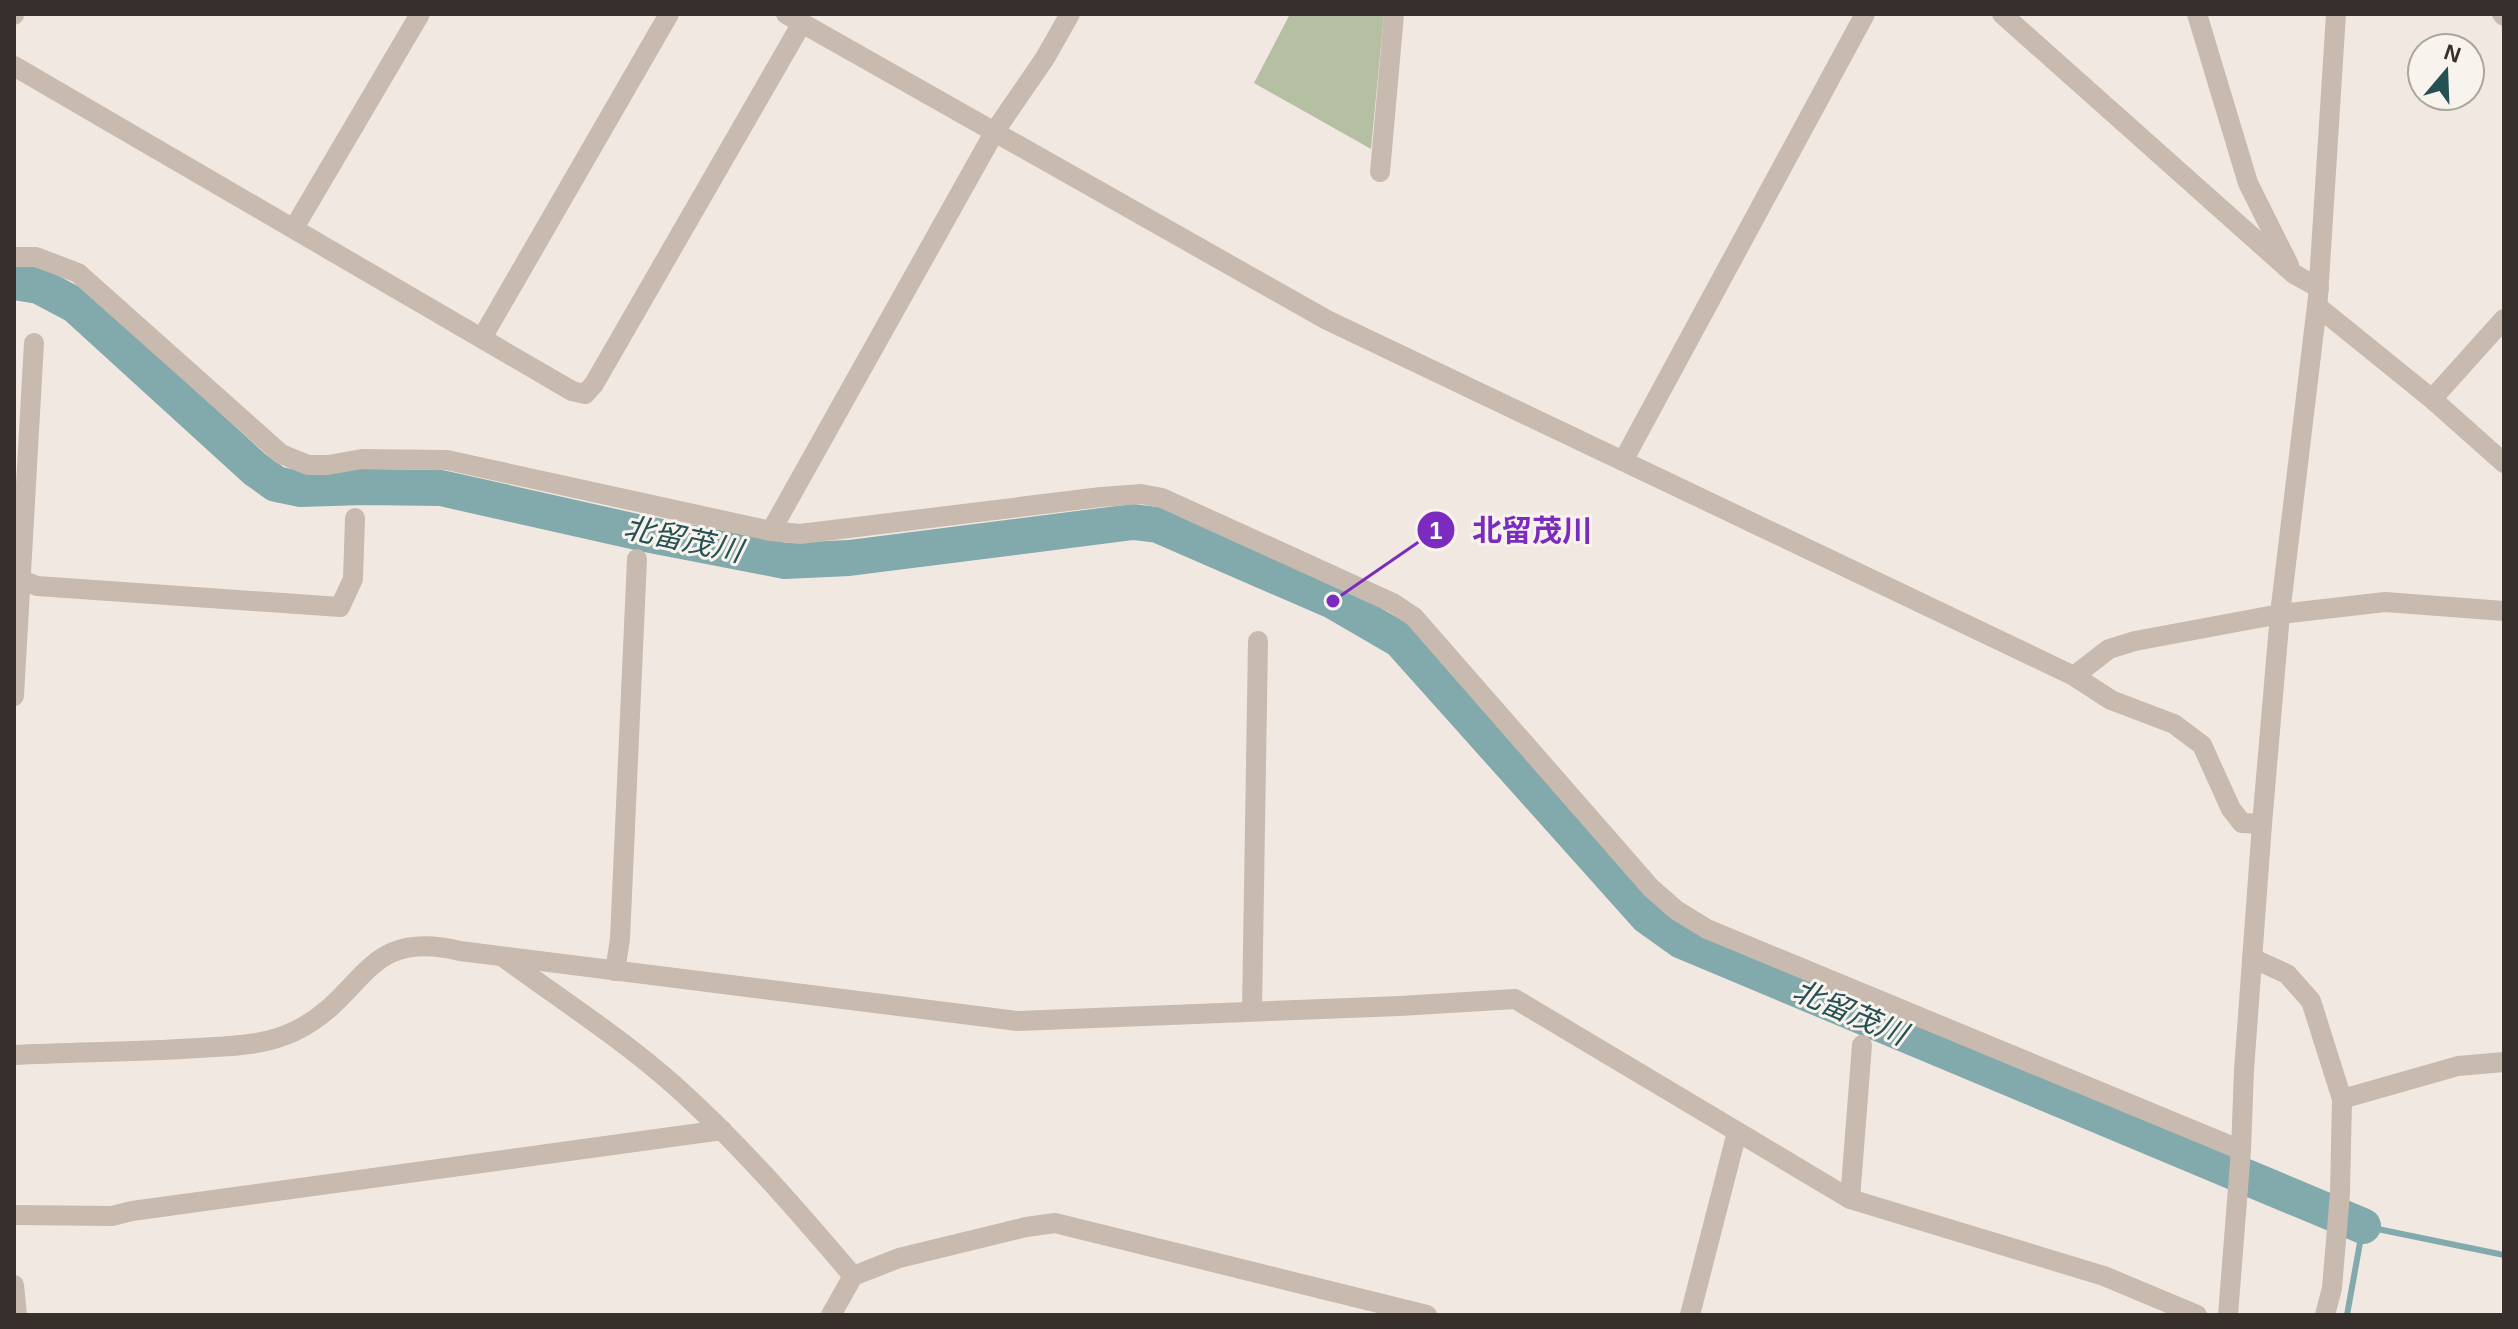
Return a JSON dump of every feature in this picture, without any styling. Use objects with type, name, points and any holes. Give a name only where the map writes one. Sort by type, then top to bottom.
[{"type":"street","points":[[294,228],[420,14]]},
{"type":"street","points":[[482,338],[669,14]]},
{"type":"street","points":[[771,531],[995,131],[1045,58],[1070,14]]},
{"type":"street","points":[[1380,172],[1394,14]]},
{"type":"street","points":[[1623,461],[1865,14]]},
{"type":"street","points":[[2002,14],[2504,463]]},
{"type":"street","points":[[2197,14],[2248,183],[2294,274]]},
{"type":"street","points":[[2228,1315],[2262,824],[2280,614],[2318,297],[2336,14]]},
{"type":"street","points":[[14,66],[572,391],[585,394],[594,384],[794,19],[1327,320],[2074,676],[2111,700],[2174,724],[2202,745],[2231,809],[2242,823],[2262,824]]},
{"type":"street","points":[[14,257],[36,257],[78,273],[281,454],[308,465],[362,459],[447,460],[771,531],[800,534],[1101,497],[1141,494],[1162,498],[1393,603],[1414,617],[1651,888],[1697,923],[2241,1156]]},
{"type":"street","points":[[2432,399],[2504,319]]},
{"type":"street","points":[[14,696],[17,578],[34,343]]},
{"type":"street","points":[[17,578],[37,586],[340,607],[353,579],[355,518]]},
{"type":"street","points":[[615,971],[620,939],[637,559]]},
{"type":"street","points":[[2074,676],[2109,649],[2135,641],[2280,614],[2385,602],[2504,611]]},
{"type":"street","points":[[1252,1011],[1258,641]]},
{"type":"street","points":[[14,1055],[246,1045],[291,1033],[316,1020],[338,1002],[386,953],[414,945],[1018,1021],[1515,999],[1850,1199],[2104,1276],[2197,1315]]},
{"type":"street","points":[[500,955],[660,1074],[722,1130],[777,1187],[853,1276]]},
{"type":"street","points":[[2252,958],[2287,974],[2311,1001],[2342,1099],[2337,1232],[2332,1288],[2325,1315]]},
{"type":"street","points":[[1850,1199],[1862,1045]]},
{"type":"street","points":[[2342,1099],[2458,1066],[2504,1062]]},
{"type":"street","points":[[14,1215],[112,1216],[722,1130]]},
{"type":"street","points":[[1690,1315],[1737,1132]]},
{"type":"street","points":[[831,1315],[853,1276],[899,1258],[1026,1227],[1055,1223],[1423,1314]]},
{"type":"street","points":[[14,1285],[17,1315]]},
{"type":"green space","points":[[1290,14],[1384,14],[1371,149],[1254,83]]},
{"type":"waterway","name":"北留茂川","points":[[14,282],[39,286],[75,305],[255,469],[276,484],[300,489],[441,488],[641,533],[785,561],[849,558],[1133,522],[1158,525],[1333,601],[1400,640],[1647,916],[1682,941],[2363,1226]]},
{"type":"waterway","points":[[2347,1315],[2363,1226],[2504,1255]]},
{"type":"place","name":"北留茂川","points":[[1333,601]]}]
